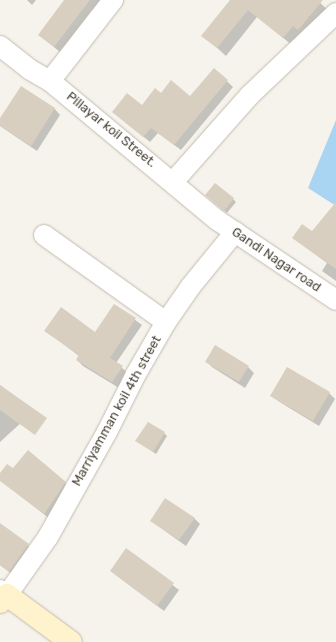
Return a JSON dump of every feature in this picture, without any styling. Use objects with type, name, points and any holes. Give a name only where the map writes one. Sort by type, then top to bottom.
[{"type":"street","points":[[50,81],[112,0]]},
{"type":"street","points":[[173,182],[250,95],[336,13]]},
{"type":"street","name":"Pillayar koil Street.","points":[[0,46],[30,69],[50,81],[217,220]]},
{"type":"street","name":"Gandi Nagar road","points":[[217,220],[336,300]]},
{"type":"street","name":"Marriyamman koil 4th street","points":[[2,596],[48,537],[106,432],[125,394],[166,322],[191,286],[235,232]]},
{"type":"street","points":[[44,234],[166,322]]},
{"type":"street","points":[[2,596],[71,642]]},
{"type":"water","points":[[336,120],[336,206],[308,188]]},
{"type":"building","points":[[64,0],[90,0],[54,47],[38,35]]},
{"type":"building","points":[[230,0],[323,0],[298,30],[293,26],[283,38],[248,10],[217,48],[201,36]]},
{"type":"building","points":[[214,68],[228,80],[174,145],[151,128],[143,137],[112,112],[127,93],[142,105],[155,88],[161,93],[171,80],[190,96]]},
{"type":"building","points":[[21,86],[55,108],[31,146],[0,126],[0,118]]},
{"type":"building","points":[[215,183],[234,198],[224,211],[205,195]]},
{"type":"building","points":[[336,202],[336,269],[292,238],[302,224],[312,231]]},
{"type":"building","points":[[114,304],[136,318],[110,358],[123,366],[112,382],[76,360],[79,355],[44,331],[61,307],[95,332]]},
{"type":"building","points":[[215,345],[249,366],[239,382],[205,362]]},
{"type":"building","points":[[287,367],[330,392],[313,421],[270,396]]},
{"type":"building","points":[[0,385],[47,418],[35,435],[0,410]]},
{"type":"building","points":[[148,422],[165,432],[153,452],[135,441]]},
{"type":"building","points":[[28,450],[66,482],[44,514],[0,481],[0,473],[7,464],[13,468]]},
{"type":"building","points":[[165,498],[195,518],[179,540],[150,521]]},
{"type":"building","points":[[0,523],[29,544],[9,572],[0,565]]},
{"type":"building","points":[[126,548],[174,583],[157,606],[110,571]]}]
